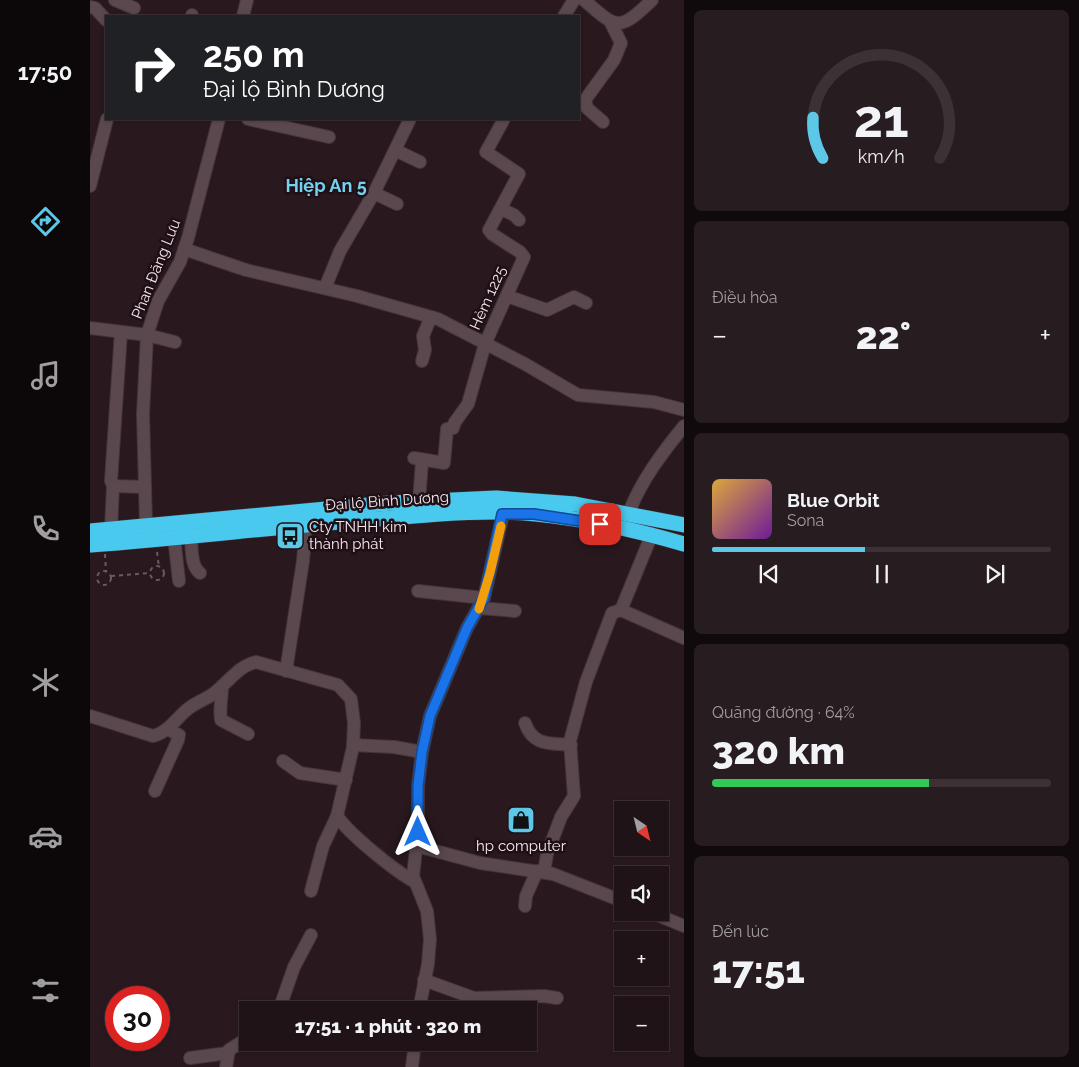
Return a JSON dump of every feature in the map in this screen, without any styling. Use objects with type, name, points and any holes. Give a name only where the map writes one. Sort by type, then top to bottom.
[{"type":"highway","name":"Đại lộ Bình Dương","points":[[90,531],[146,524],[419,502],[496,498],[575,504],[684,525]]},
{"type":"highway","name":"Đại lộ Bình Dương","points":[[98,544],[306,524],[445,514],[534,514],[583,520],[652,534],[684,544]]},
{"type":"street","points":[[115,0],[135,8]]},
{"type":"street","points":[[243,15],[246,0]]},
{"type":"street","points":[[565,15],[574,0]]},
{"type":"street","points":[[584,0],[611,23],[621,43],[614,60],[585,100],[587,108],[602,122]]},
{"type":"street","points":[[611,23],[627,22],[652,0]]},
{"type":"street","points":[[90,7],[95,8],[105,19]]},
{"type":"street","points":[[90,186],[106,120]]},
{"type":"street","name":"Phan Đăng Lưu","points":[[146,524],[143,414],[147,335],[158,301],[184,249],[200,199],[219,120]]},
{"type":"street","points":[[253,120],[329,136]]},
{"type":"street","points":[[325,288],[340,251],[374,193],[410,120]]},
{"type":"street","name":"Hẻm 1225","points":[[419,502],[418,459],[444,463],[447,429],[453,428],[468,404],[485,344],[524,258],[520,252],[492,234],[490,230],[519,174],[486,152],[503,120]]},
{"type":"street","points":[[395,150],[420,162]]},
{"type":"street","points":[[374,193],[397,204]]},
{"type":"street","points":[[501,209],[514,215],[519,220]]},
{"type":"street","points":[[184,249],[246,270],[325,288],[431,317],[578,395],[654,402],[684,410]]},
{"type":"street","points":[[507,296],[547,310],[574,298],[586,303]]},
{"type":"street","points":[[422,361],[425,350],[423,336],[431,317]]},
{"type":"street","points":[[90,328],[147,335],[175,342]]},
{"type":"street","points":[[111,529],[121,332]]},
{"type":"street","points":[[628,515],[634,498],[644,480],[684,426]]},
{"type":"street","points":[[113,486],[145,487]]},
{"type":"street","points":[[420,1001],[430,939],[426,911],[415,882],[414,860],[417,846],[418,786],[422,752],[430,716],[467,628],[482,603],[502,514]]},
{"type":"street","points":[[286,671],[303,561],[306,524]]},
{"type":"street","points":[[621,610],[652,534]]},
{"type":"street","points":[[191,535],[195,568],[200,573]]},
{"type":"street","points":[[174,537],[179,581]]},
{"type":"street","points":[[418,591],[515,611]]},
{"type":"street","points":[[524,906],[526,896],[540,871],[561,817],[574,796],[570,745],[586,682],[612,613],[621,610],[684,638]]},
{"type":"street","points":[[90,716],[152,736],[160,734],[189,708],[222,686],[237,671],[247,664],[256,662],[338,685],[345,690],[351,699],[353,708],[353,745],[338,816],[323,846],[311,891]]},
{"type":"street","points":[[222,686],[219,712],[222,720],[248,734]]},
{"type":"street","points":[[525,723],[528,734],[538,742],[570,745]]},
{"type":"street","points":[[155,791],[178,740],[178,735],[167,729]]},
{"type":"street","points":[[353,745],[394,747],[422,752]]},
{"type":"street","points":[[283,761],[300,773],[346,780]]},
{"type":"street","points":[[338,816],[352,832],[397,872],[415,882]]},
{"type":"street","points":[[417,846],[480,863],[540,871],[614,898]]},
{"type":"street","points":[[669,920],[684,926]]},
{"type":"street","points":[[283,1001],[294,967],[311,935]]},
{"type":"street","points":[[424,980],[474,998],[544,996],[557,998]]},
{"type":"street","points":[[226,1067],[228,1053],[234,1045],[239,1042]]},
{"type":"street","points":[[412,1067],[414,1051]]},
{"type":"street","points":[[190,1058],[228,1053]]},
{"type":"path","points":[[150,573],[153,579],[161,579],[164,573],[159,567],[156,539]]},
{"type":"path","points":[[98,544],[106,572],[110,576],[150,573]]},
{"type":"path","points":[[150,573],[153,568],[159,567]]},
{"type":"path","points":[[106,572],[98,575],[100,584],[109,584],[110,576]]},
{"type":"slow traffic","points":[[479,609],[484,598],[501,526]]},
{"type":"place","name":"Cty TNHH kim thành phát","points":[[290,536]]},
{"type":"place","name":"hp computer","points":[[521,820]]},
{"type":"district","name":"Hiệp An 5","points":[[326,186]]},
{"type":"route","points":[[418,832],[418,786],[422,752],[430,716],[467,628],[484,598],[502,514],[534,514],[600,524]]}]
